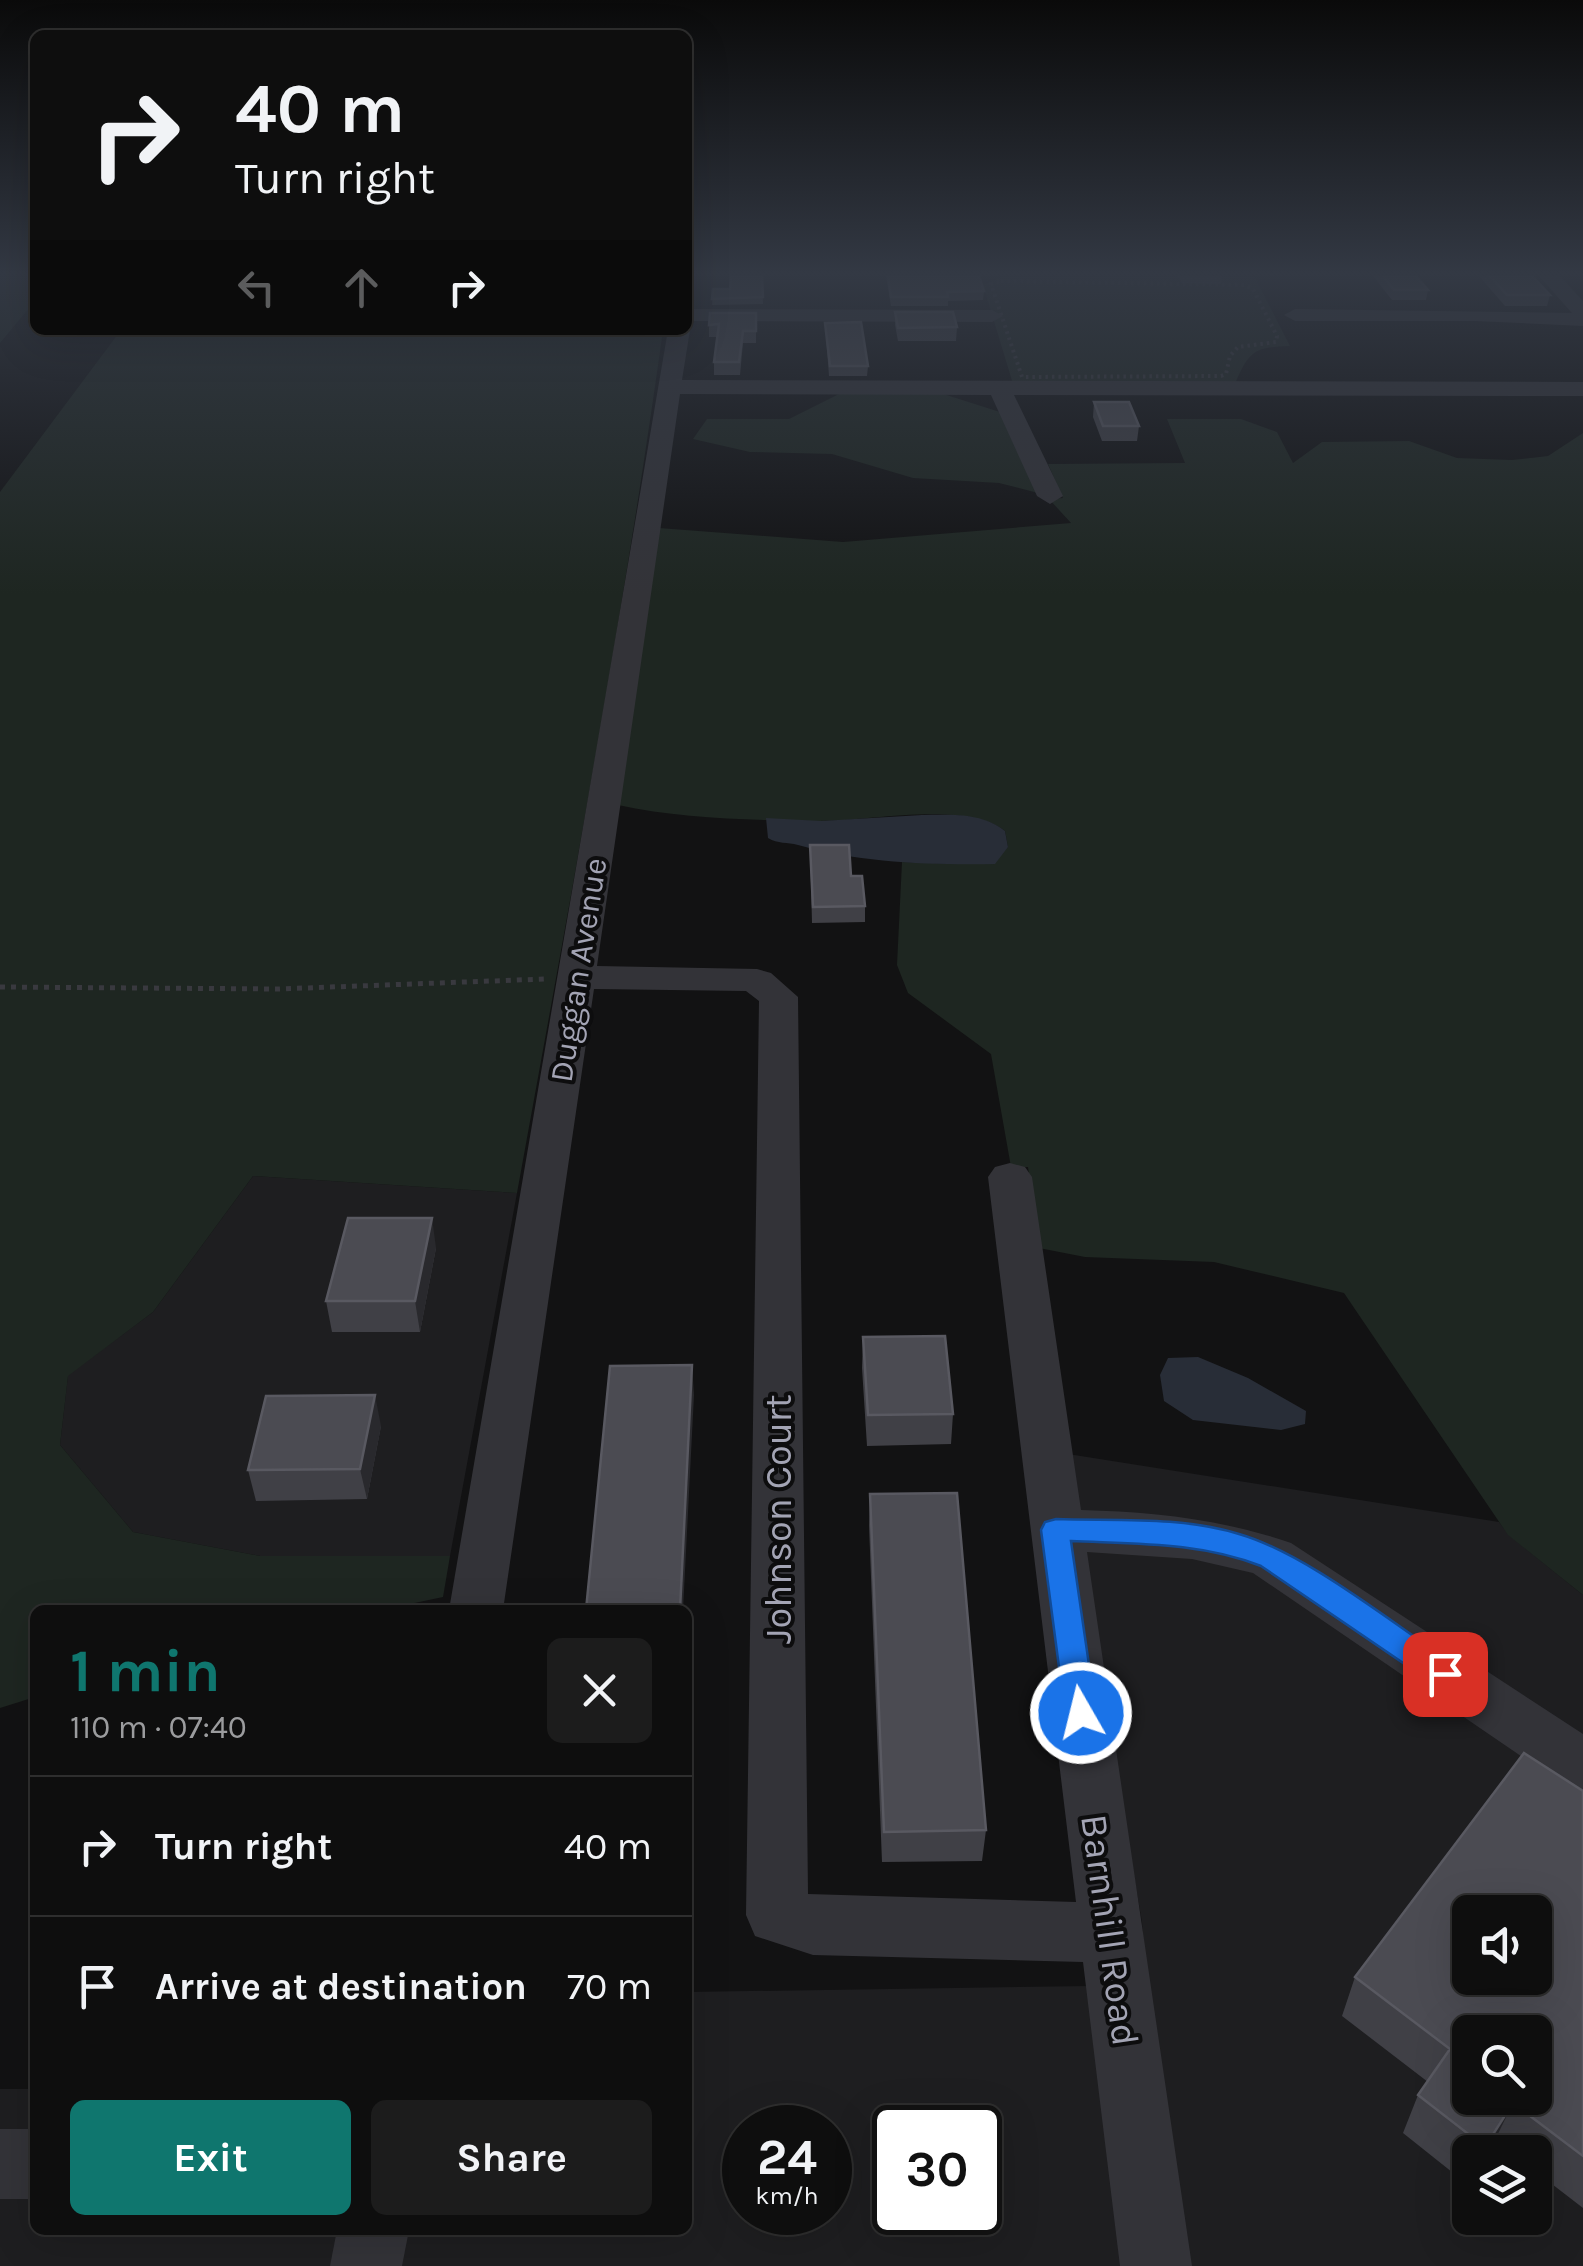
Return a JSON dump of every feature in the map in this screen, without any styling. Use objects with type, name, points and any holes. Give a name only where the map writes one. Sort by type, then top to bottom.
[{"type":"street","name":"Duggan Avenue","points":[[477,1605],[671,382]]},
{"type":"street","points":[[670,388],[1583,389]]},
{"type":"street","points":[[1000,388],[1050,496]]},
{"type":"street","name":"Johnson Court","points":[[576,978],[737,978],[757,981],[779,998],[777,1915],[813,1924],[1111,1933]]},
{"type":"street","name":"Barnhill Road","points":[[1010,1177],[1156,2266]]},
{"type":"street","points":[[1056,1530],[1190,1535],[1235,1544],[1272,1558],[1583,1766]]},
{"type":"street","points":[[0,2164],[30,2164]]},
{"type":"street","points":[[366,2266],[372,2235]]},
{"type":"path","points":[[0,986],[278,989],[576,978]]},
{"type":"shaded area","points":[[82,382],[655,382],[613,654],[517,1193],[253,1176],[153,1312],[68,1376],[60,1445],[133,1532],[260,1556],[450,1556],[443,1597],[405,1605],[30,1605],[30,1699],[0,1708],[0,492]]},
{"type":"shaded area","points":[[1012,382],[1236,382],[1235,384]]},
{"type":"shaded area","points":[[934,391],[1003,413],[1038,493],[999,483],[913,478],[832,454],[750,452],[693,439],[707,419],[789,419],[843,392]]},
{"type":"shaded area","points":[[1167,419],[1241,419],[1277,432],[1293,463],[1322,442],[1409,441],[1457,458],[1512,460],[1548,456],[1583,433],[1583,1595],[1508,1535],[1344,1293],[1214,1262],[1085,1257],[1039,1248],[1028,1167],[1011,1167],[991,1054],[908,993],[897,965],[902,862],[964,864],[1008,847],[1005,831],[966,816],[941,814],[768,820],[692,816],[618,805],[659,528],[843,542],[1071,523],[1049,499],[1063,498],[1048,464],[1185,463]]},
{"type":"shaded area","points":[[922,815],[986,820],[1005,831],[1008,847],[995,864],[871,859],[772,840],[768,838],[766,818],[821,821]]},
{"type":"shaded area","points":[[253,1176],[517,1193],[450,1556],[260,1556],[133,1532],[60,1445],[68,1375],[153,1312]]},
{"type":"shaded area","points":[[1198,1357],[1248,1378],[1306,1411],[1305,1424],[1281,1430],[1193,1420],[1164,1401],[1160,1375],[1168,1358]]},
{"type":"shaded area","points":[[1068,1454],[1499,1522],[1509,1535],[1583,1595],[1583,2266],[1188,2266],[1146,1985],[1142,1922],[1104,1702]]},
{"type":"shaded area","points":[[1090,1986],[1125,2266],[396,2266],[401,2235],[692,2235],[692,1992]]},
{"type":"shaded area","points":[[0,2089],[30,2089],[30,2235],[340,2235],[334,2266],[0,2266]]},
{"type":"building","points":[[1094,402],[1129,402],[1139,426],[1103,426]]},
{"type":"building","points":[[810,845],[849,845],[851,876],[862,876],[865,906],[813,907]]},
{"type":"building","points":[[348,1218],[432,1218],[415,1301],[326,1301]]},
{"type":"building","points":[[945,1336],[953,1414],[868,1415],[863,1337]]},
{"type":"building","points":[[692,1365],[680,1605],[586,1605],[610,1366]]},
{"type":"building","points":[[375,1395],[360,1469],[248,1470],[266,1396]]},
{"type":"building","points":[[957,1493],[986,1830],[884,1832],[870,1494]]},
{"type":"building","points":[[1524,1753],[1583,1791],[1583,2156],[1529,2115],[1552,2115],[1552,2015],[1452,2015],[1452,2115],[1505,2115],[1493,2135],[1470,2135],[1418,2095],[1450,2049],[1355,1977]]},
{"type":"route","points":[[1081,1713],[1056,1530],[1190,1535],[1235,1544],[1272,1558],[1445,1674]]}]
